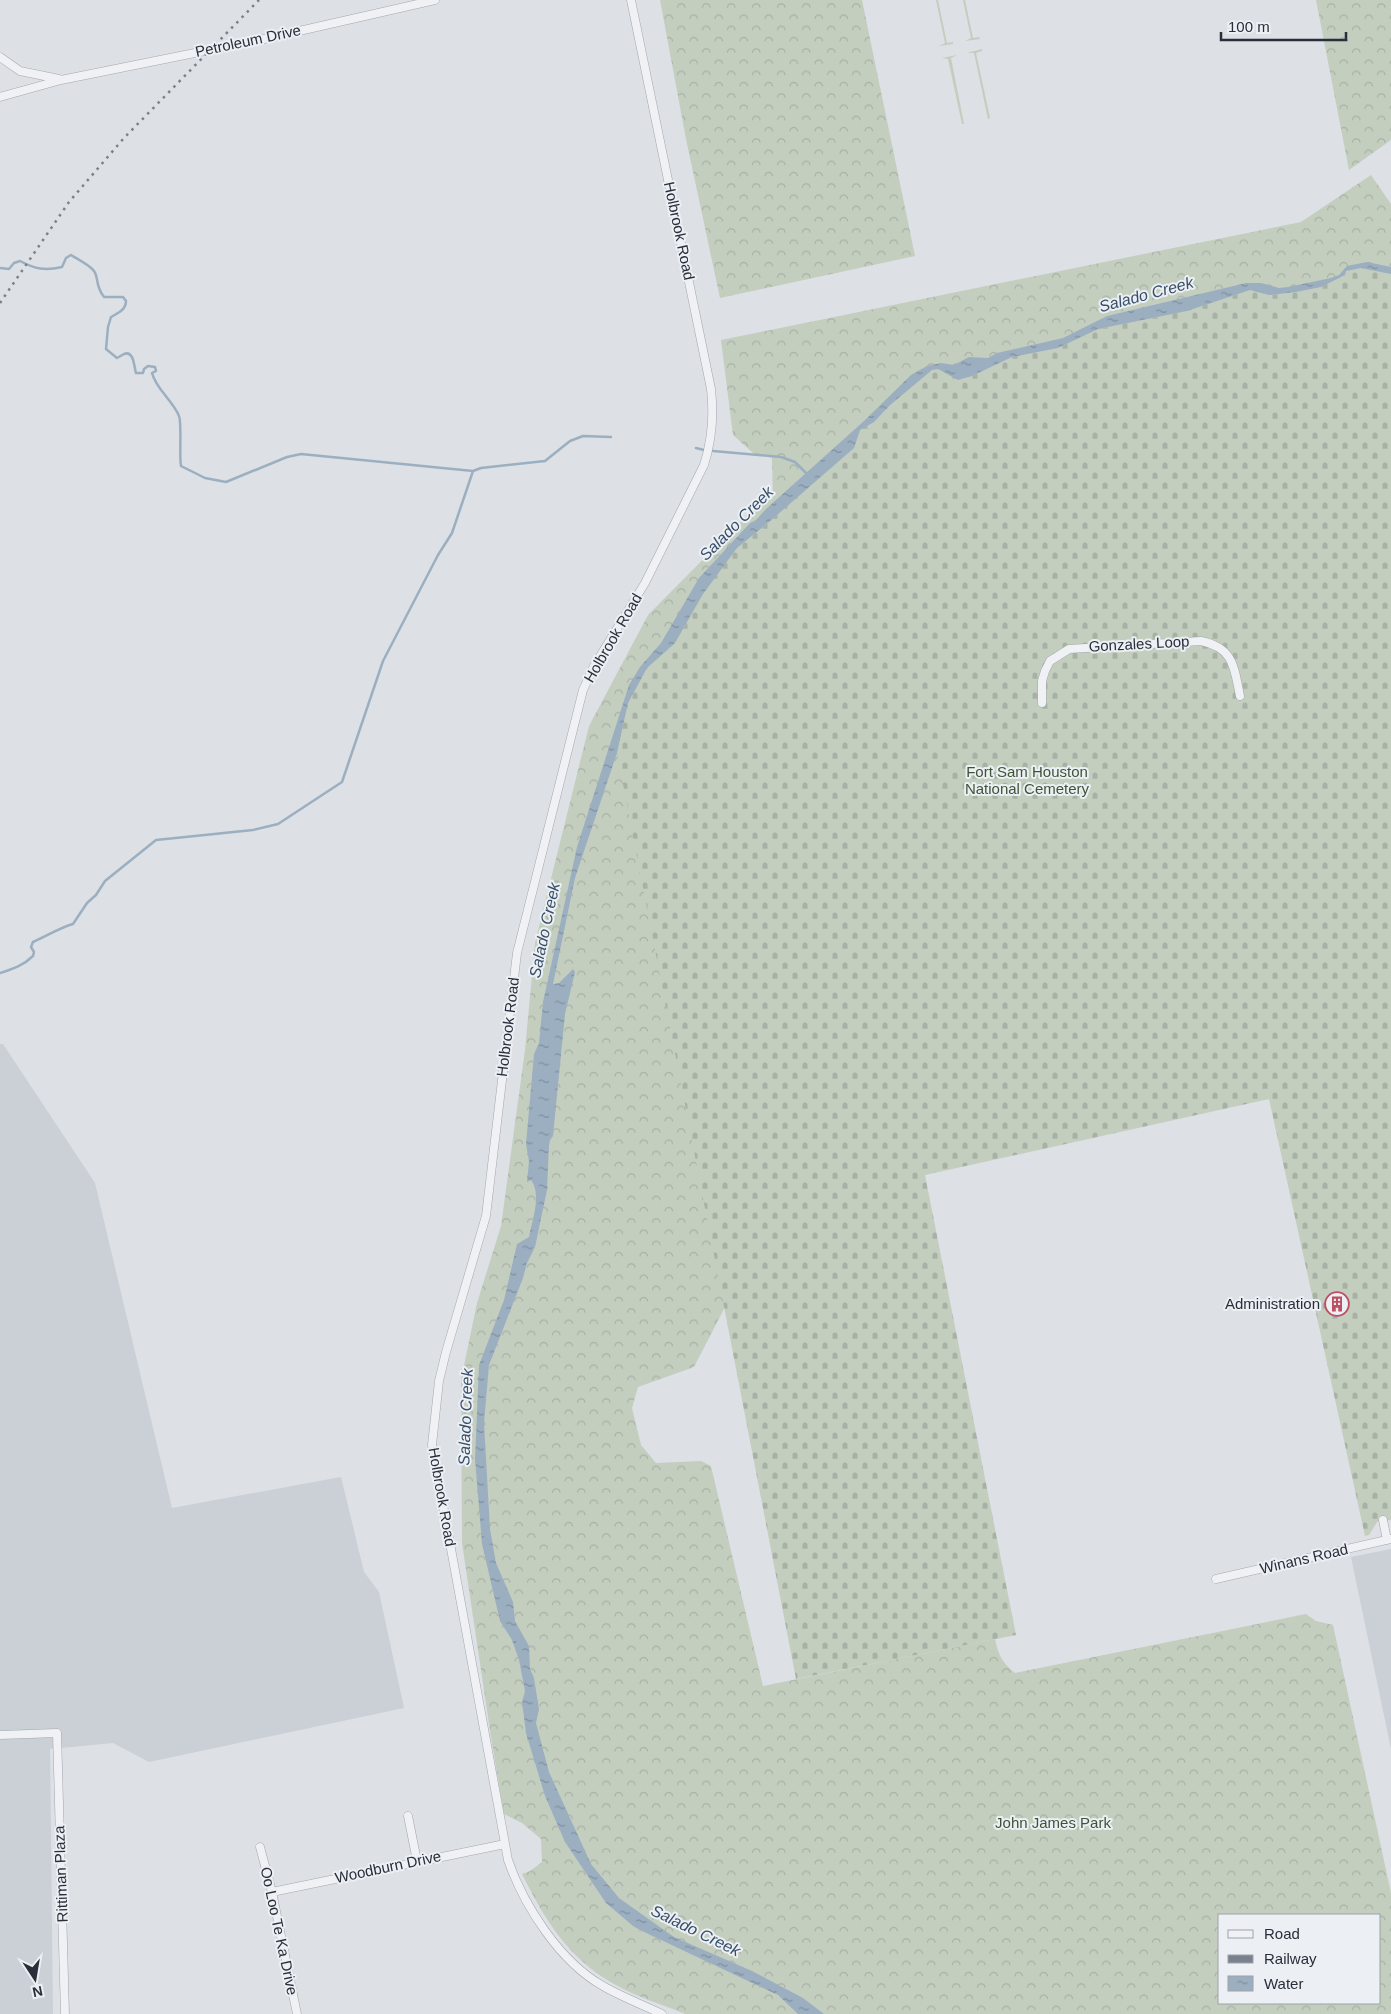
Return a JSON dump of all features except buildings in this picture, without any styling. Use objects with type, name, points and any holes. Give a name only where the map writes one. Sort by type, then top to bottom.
[{"type":"street","name":"Petroleum Drive","points":[[0,97],[61,80],[264,39],[434,0]]},
{"type":"street","name":"Holbrook Road","points":[[631,0],[706,366],[713,409],[709,449],[704,465],[645,583],[594,666],[583,690],[517,952],[486,1216],[446,1352],[435,1412],[432,1445],[508,1860],[514,1878],[531,1911],[560,1948],[585,1974],[603,1986],[662,2014]]},
{"type":"street","name":"Petroleum Drive","points":[[0,57],[20,70],[61,80]]},
{"type":"street","name":"Gonzales Loop","points":[[1042,702],[1042,681],[1050,661],[1069,649],[1201,641],[1216,646],[1228,655],[1233,664],[1240,696]]},
{"type":"street","points":[[1383,1520],[1389,1540]]},
{"type":"street","name":"Winans Road","points":[[1216,1579],[1389,1540]]},
{"type":"street","name":"Rittiman Plaza","points":[[0,1734],[57,1733],[65,2014]]},
{"type":"street","points":[[408,1816],[417,1861]]},
{"type":"street","name":"Woodburn Drive","points":[[272,1892],[505,1844]]},
{"type":"street","name":"Oo Loo Te Ka Drive","points":[[260,1848],[272,1892],[297,2014]]},
{"type":"shaded area","points":[[0,1044],[3,1044],[95,1183],[172,1508],[341,1477],[364,1572],[379,1592],[404,1708],[149,1762],[113,1743],[50,1749],[53,2014],[0,2014]]},
{"type":"shaded area","points":[[1391,1549],[1391,1749],[1351,1557]]},
{"type":"green space","points":[[660,0],[862,0],[915,256],[720,298],[686,139]]},
{"type":"green space","points":[[936,0],[938,0],[947,43],[953,42],[953,44],[939,46],[945,43]]},
{"type":"green space","points":[[963,0],[965,0],[973,38],[979,37],[980,39],[965,41],[971,38]]},
{"type":"green space","points":[[1316,0],[1391,0],[1391,140],[1349,170]]},
{"type":"green space","points":[[982,49],[982,51],[976,53],[990,118],[988,119],[974,53],[967,53]]},
{"type":"green space","points":[[957,55],[951,58],[964,124],[962,124],[948,59],[942,58]]},
{"type":"green space","name":"John James Park","points":[[1371,175],[1391,204],[1391,731],[786,1189],[694,1367],[638,1387],[632,1408],[641,1445],[656,1463],[701,1461],[711,1466],[763,1686],[995,1639],[1001,1658],[1015,1673],[1306,1614],[1316,1621],[1333,1625],[1391,1893],[1391,2014],[685,2014],[622,1989],[583,1962],[559,1937],[522,1874],[530,1871],[542,1862],[541,1839],[522,1823],[504,1814],[462,1543],[461,1380],[477,1303],[501,1226],[525,1050],[535,943],[589,726],[648,615],[754,508],[773,498],[772,458],[753,453],[733,435],[721,340],[1301,222]]},
{"type":"green space","name":"Fort Sam Houston National Cemetery","points":[[1361,268],[1391,274],[1391,1520],[1377,1522],[1369,1535],[1365,1536],[1269,1099],[925,1175],[1016,1635],[796,1679],[617,753],[628,703],[647,668],[675,643],[703,594],[737,548],[856,445],[860,430],[874,422],[889,406],[932,370],[938,369],[972,376],[1012,357],[1058,348],[1098,329],[1187,311],[1250,290],[1269,295],[1321,287],[1346,271]]},
{"type":"water","points":[[1367,262],[1391,267],[1391,274],[1361,268],[1346,271],[1345,275],[1321,287],[1296,292],[1269,295],[1250,290],[1187,311],[1098,329],[1058,348],[1012,357],[972,376],[958,380],[938,369],[932,370],[889,406],[874,422],[860,430],[854,448],[737,548],[703,594],[675,643],[647,668],[628,703],[617,753],[575,878],[553,984],[559,983],[573,969],[575,972],[565,1014],[553,1136],[549,1145],[547,1190],[535,1247],[527,1263],[489,1365],[484,1423],[490,1529],[496,1563],[513,1602],[515,1621],[529,1646],[530,1669],[534,1678],[539,1709],[536,1723],[549,1772],[591,1864],[619,1898],[674,1937],[752,1971],[803,1998],[824,2014],[798,2014],[778,1995],[642,1931],[633,1926],[606,1903],[565,1842],[545,1796],[526,1733],[522,1702],[525,1691],[519,1660],[512,1640],[500,1621],[482,1544],[475,1459],[479,1365],[504,1300],[517,1244],[529,1237],[534,1215],[536,1193],[531,1180],[527,1182],[529,1161],[526,1144],[534,1054],[539,1043],[543,1002],[577,847],[629,685],[640,667],[661,643],[699,578],[750,523],[755,521],[864,421],[911,375],[927,366],[941,363],[954,365],[969,357],[988,358],[997,353],[1063,338],[1107,316],[1246,283],[1261,283],[1279,288],[1288,287],[1331,278],[1339,275],[1347,266]]},
{"type":"waterway","points":[[0,268],[9,269],[14,263],[20,261],[30,266],[45,269],[62,267],[66,258],[71,255],[94,271],[99,289],[104,297],[123,297],[126,301],[125,307],[111,317],[106,349],[117,358],[127,353],[130,354],[136,373],[143,373],[144,369],[148,366],[155,367],[156,371],[152,373],[154,379],[179,416],[181,466],[205,478],[226,482],[287,457],[301,454],[473,471]]},
{"type":"waterway","points":[[0,973],[26,962],[33,956],[34,952],[31,947],[33,942],[73,924],[105,881],[156,840],[253,830],[278,824],[342,782],[383,661],[438,555],[452,533],[473,471],[481,468],[545,461],[570,441],[583,436],[611,437]]},
{"type":"waterway","points":[[696,448],[704,450]]},
{"type":"waterway","points":[[713,451],[781,457],[795,462],[808,475]]},
{"type":"railway","points":[[0,303],[69,202],[124,138],[259,0]]},
{"type":"place","name":"Administration","points":[[1337,1304]]},
{"type":"water label","name":"Salado Creek","points":[[1146,294]]},
{"type":"water label","name":"Salado Creek","points":[[736,523]]},
{"type":"water label","name":"Salado Creek","points":[[544,930]]},
{"type":"water label","name":"Salado Creek","points":[[465,1417]]},
{"type":"water label","name":"Salado Creek","points":[[696,1930]]}]
